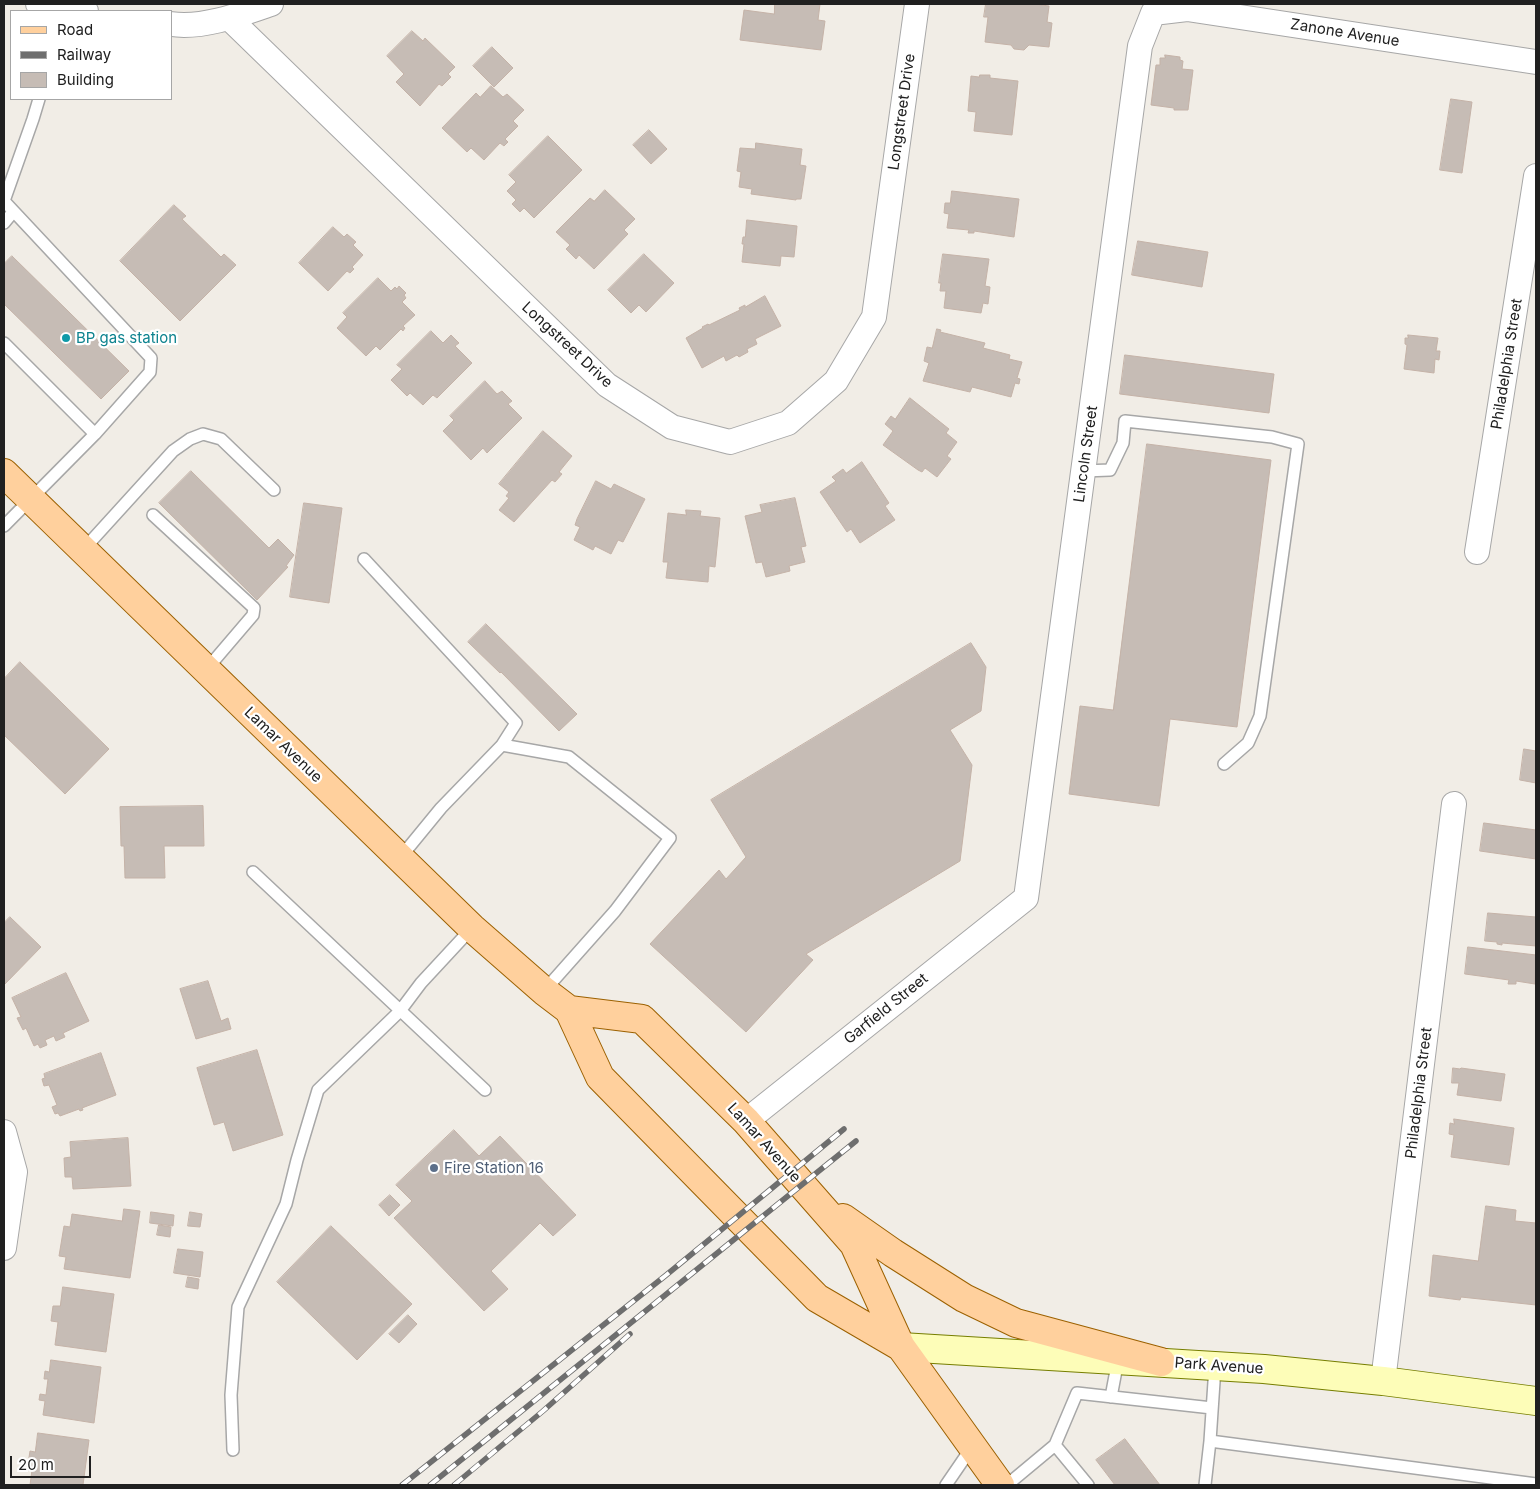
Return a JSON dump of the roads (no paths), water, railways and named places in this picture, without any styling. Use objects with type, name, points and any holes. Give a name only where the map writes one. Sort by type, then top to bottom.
[{"type":"main road","name":"Lamar Avenue","points":[[4,474],[472,928],[544,991],[569,1010],[600,1077],[817,1298],[901,1347]]},
{"type":"main road","name":"Lamar Avenue","points":[[569,1010],[642,1019],[746,1121],[854,1244],[901,1347],[1000,1485]]},
{"type":"main road","points":[[813,1198],[893,1254],[964,1298],[1016,1323],[1161,1362]]},
{"type":"main road","name":"Park Avenue","points":[[901,1347],[1264,1369],[1383,1381],[1536,1401]]},
{"type":"street","points":[[38,4],[79,10]]},
{"type":"street","points":[[172,24],[180,26],[230,19],[270,4]]},
{"type":"street","name":"Longstreet Drive","points":[[230,19],[607,385],[672,427],[730,442],[788,423],[836,381],[874,317],[917,4]]},
{"type":"street","name":"Zanone Avenue","points":[[1153,13],[1187,9],[1536,62]]},
{"type":"street","name":"Lincoln Street","points":[[1026,898],[1140,46],[1153,13]]},
{"type":"street","name":"Philadelphia Street","points":[[1477,552],[1536,176]]},
{"type":"street","name":"Philadelphia Street","points":[[1383,1381],[1454,804]]},
{"type":"street","name":"Garfield Street","points":[[746,1121],[1026,898]]},
{"type":"street","points":[[4,1132],[15,1172],[4,1248]]},
{"type":"lane","points":[[4,526],[95,434],[150,372],[151,358],[4,201],[39,100]]},
{"type":"lane","points":[[4,223],[13,212]]},
{"type":"lane","points":[[4,343],[95,434]]},
{"type":"lane","points":[[1084,471],[1110,470],[1123,443],[1124,421],[1272,437],[1298,444],[1260,716],[1248,743],[1224,764]]},
{"type":"lane","points":[[83,550],[173,451],[190,439],[203,434],[221,438],[274,490]]},
{"type":"lane","points":[[153,515],[254,608],[253,615],[206,670]]},
{"type":"lane","points":[[364,559],[516,723],[502,745],[441,808],[399,858]]},
{"type":"lane","points":[[502,745],[569,757],[670,838],[615,911],[544,991]]},
{"type":"lane","points":[[253,872],[485,1090]]},
{"type":"lane","points":[[233,1450],[231,1394],[238,1307],[286,1204],[318,1090],[400,1011],[421,984],[472,928]]},
{"type":"lane","points":[[1111,1397],[1118,1360]]},
{"type":"lane","points":[[1205,1485],[1210,1441],[1214,1366]]},
{"type":"lane","points":[[1007,1485],[1055,1445],[1077,1393],[1212,1408]]},
{"type":"lane","points":[[1210,1441],[1536,1484]]},
{"type":"lane","points":[[1055,1445],[1088,1485]]},
{"type":"lane","points":[[946,1485],[972,1447]]},
{"type":"railway","points":[[402,1485],[665,1276],[844,1129]]},
{"type":"railway","points":[[430,1485],[856,1141]]},
{"type":"railway","points":[[454,1485],[543,1411],[630,1334]]},
{"type":"place","name":"BP gas station","points":[[66,338]]},
{"type":"place","name":"Fire Station 16","points":[[434,1168]]}]
